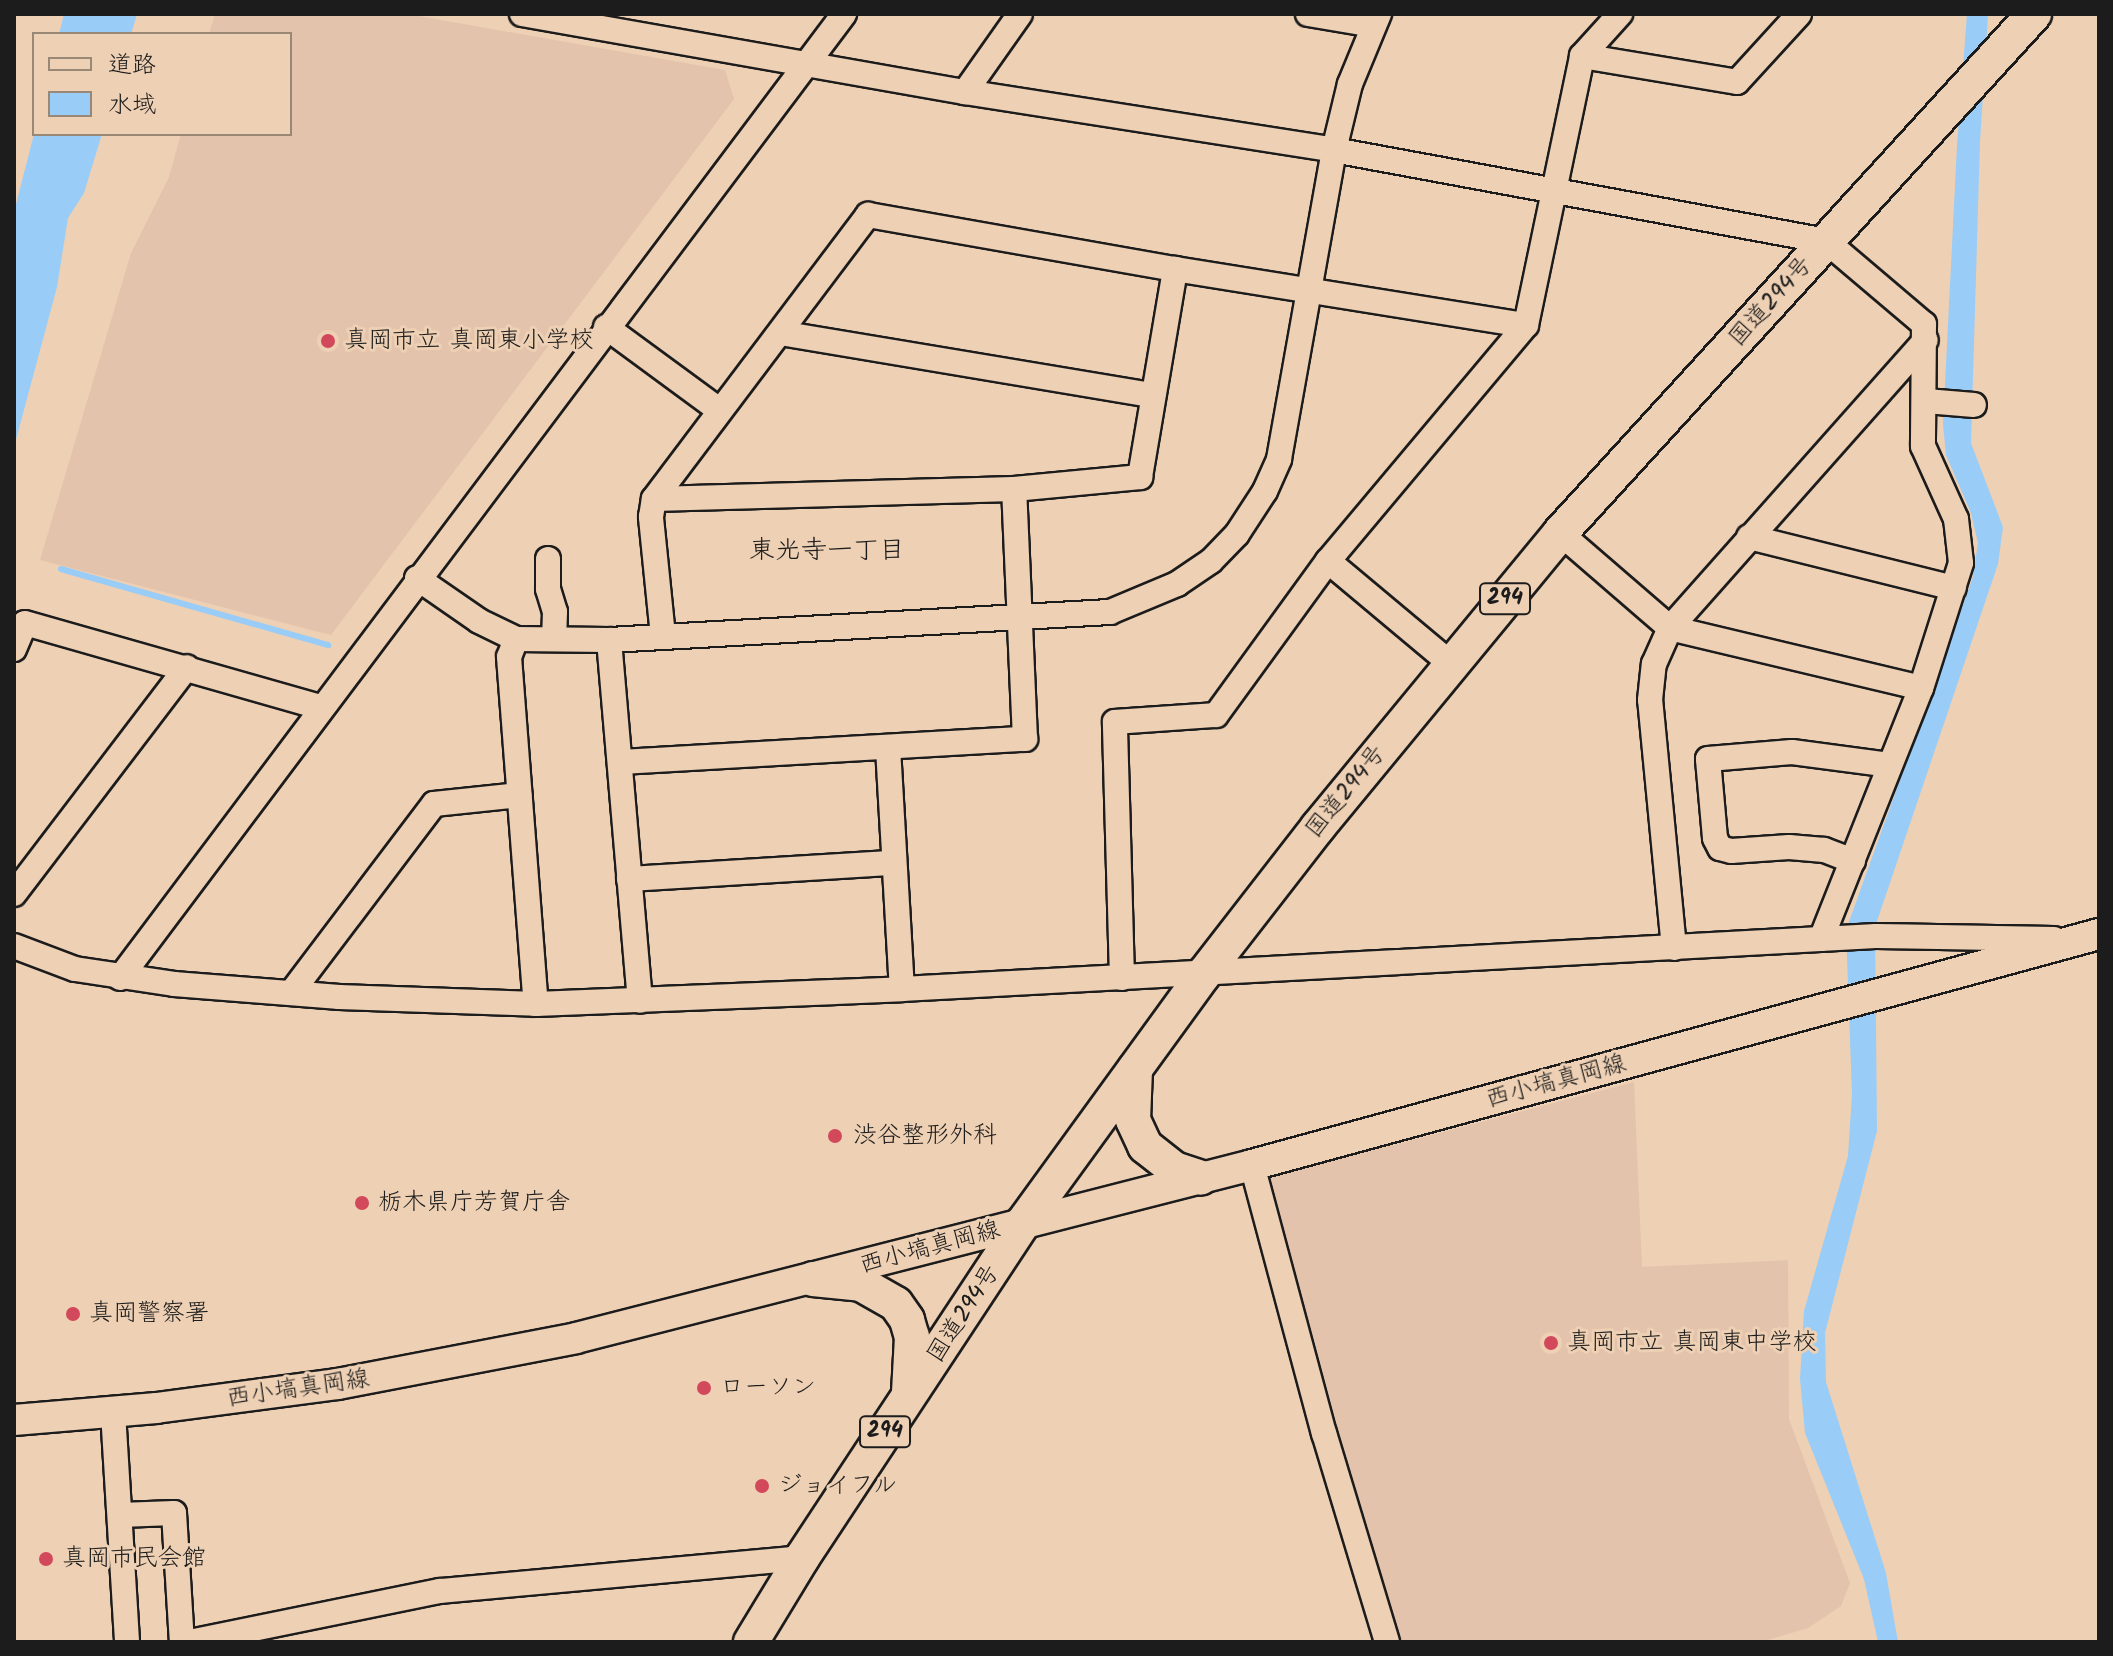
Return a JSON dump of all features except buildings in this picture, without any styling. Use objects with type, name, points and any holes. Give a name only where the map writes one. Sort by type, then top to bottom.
[{"type":"highway","name":"国道294号","points":[[751,1642],[802,1558],[1023,1223],[1204,974],[1450,663],[1560,533],[2034,14]]},
{"type":"highway","points":[[1135,1069],[1133,1120],[1145,1146],[1174,1169],[1201,1178]]},
{"type":"highway","points":[[813,1279],[861,1284],[896,1304],[907,1320],[912,1337],[909,1398]]},
{"type":"main road","name":"西小塙真岡線","points":[[14,1420],[113,1412],[338,1384],[470,1360],[813,1279],[1252,1165],[2093,936]]},
{"type":"street","points":[[522,14],[965,92],[1334,150],[1826,241],[1924,324],[1926,401],[1923,446],[1956,519],[1961,563],[1921,688],[1821,939]]},
{"type":"street","points":[[120,978],[320,707],[844,14]]},
{"type":"street","points":[[965,92],[1020,14]]},
{"type":"street","points":[[417,578],[479,621],[516,639],[609,640],[1110,612],[1144,600],[1211,561],[1237,534],[1265,491],[1279,459],[1334,150],[1350,84],[1376,20],[1308,14]]},
{"type":"street","points":[[1122,978],[1115,722],[1216,715],[1328,561],[1526,325],[1582,56],[1620,14]]},
{"type":"street","points":[[1582,56],[1737,82],[1799,14]]},
{"type":"street","points":[[663,636],[651,517],[654,499],[868,215],[1175,269],[1526,325]]},
{"type":"street","points":[[654,499],[1014,489],[1140,477],[1175,269]]},
{"type":"street","points":[[606,327],[719,410]]},
{"type":"street","points":[[780,333],[1152,395]]},
{"type":"street","points":[[1674,948],[1650,700],[1654,664],[1670,628],[1926,340]]},
{"type":"street","points":[[1926,401],[1974,405]]},
{"type":"street","points":[[620,762],[1025,739],[1014,489]]},
{"type":"street","points":[[1560,533],[1670,628],[1921,688]]},
{"type":"street","points":[[1749,537],[1954,588]]},
{"type":"street","points":[[548,559],[548,589],[555,612],[554,639]]},
{"type":"street","points":[[1328,561],[1450,663]]},
{"type":"street","points":[[14,649],[25,623],[320,707]]},
{"type":"street","points":[[516,639],[509,657],[536,1004]]},
{"type":"street","points":[[609,640],[640,1001]]},
{"type":"street","points":[[14,894],[187,667]]},
{"type":"street","points":[[888,748],[902,989]]},
{"type":"street","points":[[1853,861],[1824,850],[1789,847],[1731,851],[1720,848],[1715,838],[1708,759],[1792,752],[1889,765]]},
{"type":"street","points":[[291,993],[434,804],[520,795]]},
{"type":"street","points":[[629,879],[894,863]]},
{"type":"street","points":[[14,946],[75,969],[120,978],[291,993],[536,1004],[1204,974],[1876,936],[2039,940],[2093,936]]},
{"type":"street","points":[[1252,1165],[1324,1433],[1387,1642]]},
{"type":"street","points":[[113,1412],[127,1642]]},
{"type":"street","points":[[120,1515],[174,1513],[182,1642]]},
{"type":"street","points":[[189,1642],[440,1591],[802,1558]]},
{"type":"shaded area","name":"真岡市立 真岡東小学校","points":[[215,14],[407,14],[725,70],[734,99],[331,635],[40,560],[131,253],[169,177],[180,136],[292,136],[292,32],[210,32]]},
{"type":"shaded area","name":"真岡市立 真岡東中学校","points":[[1634,1082],[1642,1267],[1788,1260],[1789,1419],[1850,1583],[1841,1606],[1808,1628],[1761,1642],[1396,1642],[1267,1178]]},
{"type":"water","points":[[64,14],[137,14],[132,32],[60,32]]},
{"type":"water","points":[[1967,14],[1988,14],[1980,142],[1971,443],[2003,527],[1998,564],[1875,927],[1877,1131],[1825,1333],[1826,1382],[1886,1573],[1898,1642],[1878,1642],[1864,1579],[1805,1433],[1800,1379],[1804,1311],[1848,1156],[1852,1094],[1846,930],[1973,577],[1978,543],[1971,513],[1946,455],[1943,424]]},
{"type":"water","points":[[33,136],[101,136],[84,193],[68,218],[57,287],[14,447],[14,212]]},
{"type":"waterway","points":[[61,569],[328,645]]},
{"type":"place","name":"真岡市立 真岡東小学校","points":[[328,341]]},
{"type":"place","name":"渋谷整形外科","points":[[835,1136]]},
{"type":"place","name":"栃木県庁芳賀庁舎","points":[[362,1203]]},
{"type":"place","name":"真岡警察署","points":[[73,1314]]},
{"type":"place","name":"真岡市立 真岡東中学校","points":[[1551,1343]]},
{"type":"place","name":"ローソン","points":[[704,1388]]},
{"type":"place","name":"ジョイフル","points":[[762,1486]]},
{"type":"place","name":"真岡市民会館","points":[[46,1559]]},
{"type":"district","name":"東光寺一丁目","points":[[827,552]]}]
